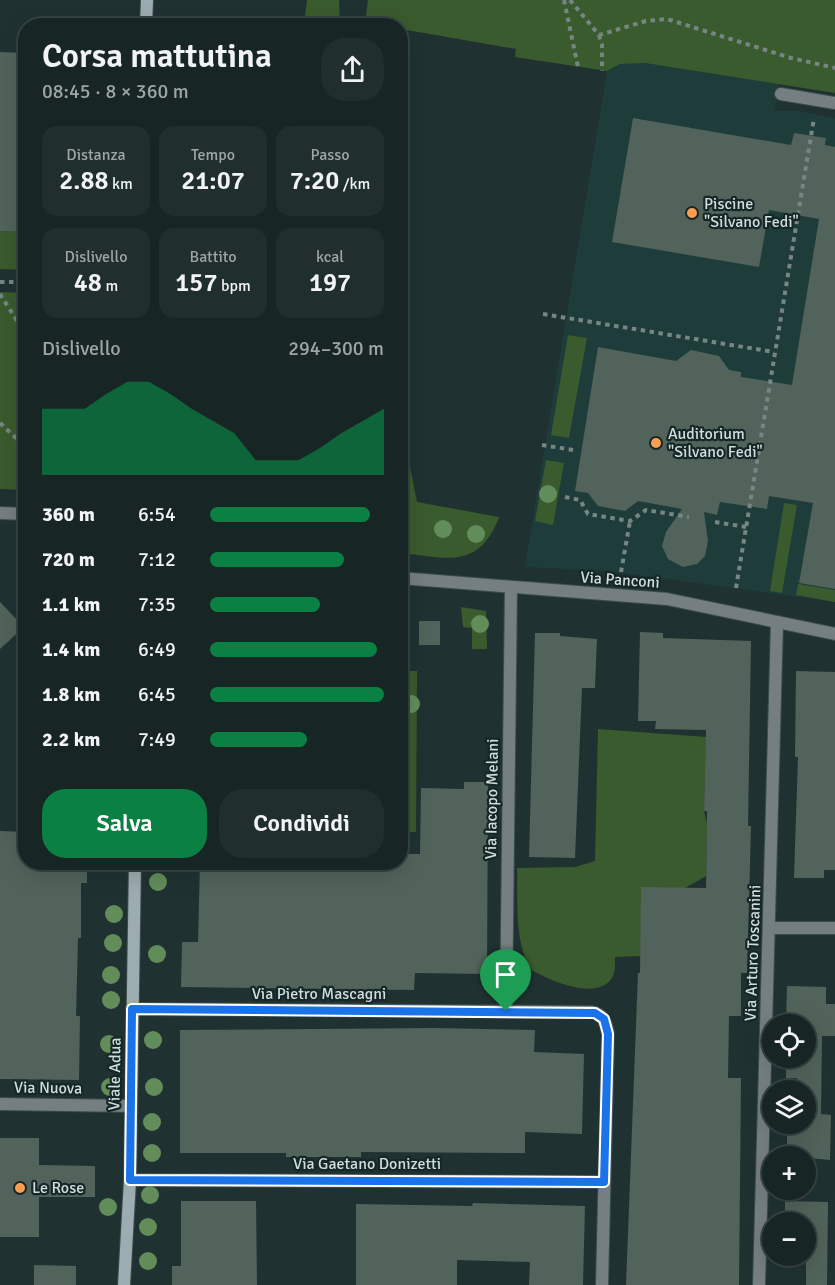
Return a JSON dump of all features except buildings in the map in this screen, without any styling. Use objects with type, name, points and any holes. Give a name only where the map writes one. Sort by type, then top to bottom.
[{"type":"main road","points":[[146,18],[147,0]]},
{"type":"main road","name":"Viale Adua","points":[[124,1285],[130,1180],[135,870]]},
{"type":"street","points":[[781,94],[835,103]]},
{"type":"street","points":[[0,513],[18,514]]},
{"type":"street","name":"Via Panconi","points":[[408,579],[667,599],[835,634]]},
{"type":"street","name":"Via Iacopo Melani","points":[[506,1011],[511,587]]},
{"type":"street","name":"Via Arturo Toscanini","points":[[759,1285],[777,622]]},
{"type":"street","points":[[770,928],[835,928]]},
{"type":"street","name":"Via Pietro Mascagni","points":[[132,1009],[591,1012],[604,1019],[608,1034],[604,1182]]},
{"type":"street","name":"Via Nuova","points":[[0,1104],[131,1106]]},
{"type":"street","name":"Via Gaetano Donizetti","points":[[130,1180],[604,1182]]},
{"type":"street","points":[[602,1285],[604,1182]]},
{"type":"path","points":[[564,0],[578,67]]},
{"type":"path","points":[[570,0],[599,35],[603,51],[602,70]]},
{"type":"path","points":[[599,35],[646,21],[667,19],[791,58],[835,68]]},
{"type":"path","points":[[736,588],[815,111]]},
{"type":"path","points":[[0,282],[18,282]]},
{"type":"path","points":[[0,294],[18,322]]},
{"type":"path","points":[[543,314],[774,352]]},
{"type":"path","points":[[0,423],[18,439]]},
{"type":"path","points":[[542,445],[573,450]]},
{"type":"path","points":[[565,497],[580,500],[588,514],[630,521],[646,510],[689,518]]},
{"type":"path","points":[[621,572],[630,521]]},
{"type":"path","points":[[715,522],[746,527]]},
{"type":"shaded area","points":[[645,63],[779,84],[775,111],[797,111],[835,118],[835,602],[608,571],[525,567],[607,71],[620,64]]},
{"type":"green space","points":[[307,0],[339,0],[340,18],[305,18]]},
{"type":"green space","points":[[368,0],[835,0],[835,93],[645,63],[620,64],[607,71],[515,57],[516,49],[408,30],[408,18],[366,18]]},
{"type":"green space","points":[[0,231],[18,232],[18,270],[0,269]]},
{"type":"green space","points":[[0,292],[18,293],[18,490],[0,489]]},
{"type":"green space","points":[[568,335],[587,338],[569,438],[551,435]]},
{"type":"green space","points":[[408,457],[417,502],[499,517],[482,546],[471,553],[460,557],[408,554]]},
{"type":"green space","points":[[546,460],[564,463],[553,525],[535,521]]},
{"type":"green space","points":[[784,503],[797,505],[782,593],[770,591]]},
{"type":"green space","points":[[798,584],[835,590],[835,602],[796,595]]},
{"type":"green space","points":[[461,607],[486,611],[487,649],[472,649],[472,628],[463,627]]},
{"type":"green space","points":[[408,671],[417,671],[416,832],[408,832]]},
{"type":"green space","points":[[598,729],[706,737],[704,811],[707,825],[706,876],[685,888],[640,956],[615,957],[614,974],[606,984],[597,988],[585,989],[549,979],[530,969],[519,932],[517,868],[575,867],[595,861]]},
{"type":"place","name":"Piscine \"Silvano Fedi\"","points":[[692,213]]},
{"type":"place","name":"Auditorium \"Silvano Fedi\"","points":[[656,443]]},
{"type":"place","name":"Le Rose","points":[[20,1188]]},
{"type":"route","points":[[132,1009],[506,1011],[591,1012],[604,1019],[608,1034],[604,1182],[130,1180],[132,1009]]}]
